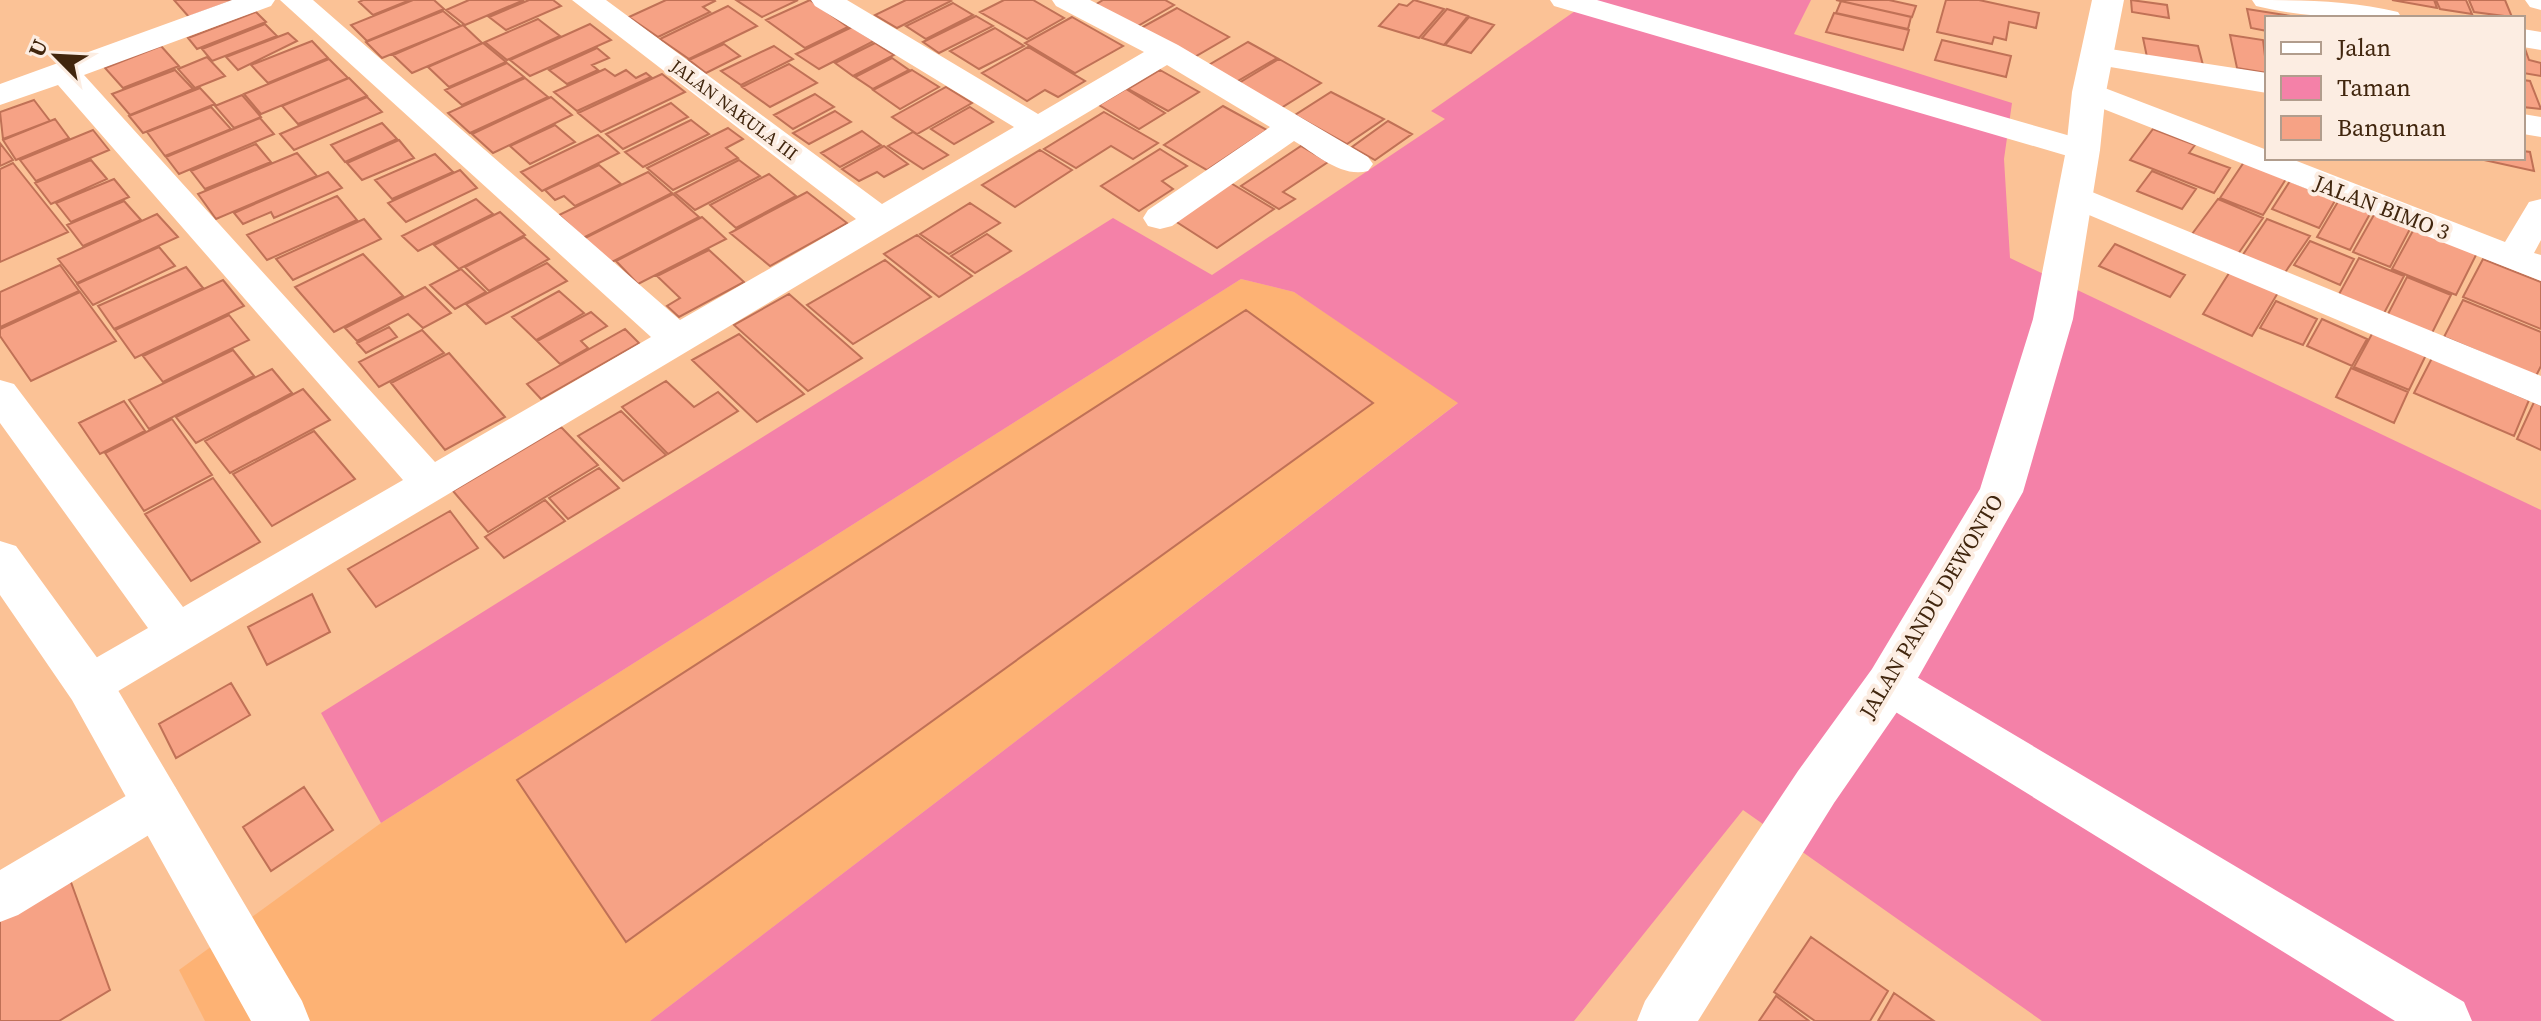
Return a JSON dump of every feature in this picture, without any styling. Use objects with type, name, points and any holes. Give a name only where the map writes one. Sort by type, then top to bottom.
[{"type":"street","points":[[0,95],[260,0]]},
{"type":"street","points":[[295,0],[678,340]]},
{"type":"street","points":[[826,0],[1039,128]]},
{"type":"street","points":[[1067,0],[1167,52],[1356,164]]},
{"type":"street","points":[[1565,0],[2083,150]]},
{"type":"street","name":"JALAN PANDU DEWONTO","points":[[1665,1021],[1816,787],[1889,684],[2001,492],[2053,319],[2108,0]]},
{"type":"street","points":[[2267,0],[2374,16]]},
{"type":"street","name":"JALAN NAKULA III","points":[[610,8],[881,220]]},
{"type":"street","points":[[89,685],[1167,52]]},
{"type":"street","points":[[64,72],[431,484]]},
{"type":"street","points":[[2093,74],[2265,83]]},
{"type":"street","name":"JALAN BIMO 3","points":[[2093,74],[2265,149]]},
{"type":"street","points":[[1160,218],[1292,127]]},
{"type":"street","name":"JALAN BIMO 3","points":[[2289,160],[2527,264]]},
{"type":"street","points":[[2075,196],[2541,392]]},
{"type":"street","points":[[2527,264],[2541,210]]},
{"type":"street","points":[[0,394],[177,633]]},
{"type":"street","points":[[0,559],[89,685],[282,1021]]},
{"type":"street","points":[[1889,684],[2445,1021]]},
{"type":"street","points":[[0,898],[158,803]]},
{"type":"shaded area","points":[[1241,279],[1294,292],[1459,402],[650,1021],[205,1021],[179,970],[381,823]]},
{"type":"green space","points":[[1591,0],[1811,0],[1794,34],[2012,103],[2004,159],[2010,258],[2541,510],[2541,1021],[2042,1021],[1743,810],[1574,1021],[650,1021],[1458,403],[1294,292],[1241,279],[381,823],[321,713],[1113,218],[1212,275],[1445,119],[1431,111]]},
{"type":"building","points":[[174,0],[235,0],[189,17]]},
{"type":"building","points":[[410,0],[373,15],[359,2]]},
{"type":"building","points":[[413,0],[434,0],[444,9],[367,41],[351,25]]},
{"type":"building","points":[[469,0],[524,0],[465,25],[446,10]]},
{"type":"building","points":[[529,0],[553,0],[561,6],[506,30],[489,17]]},
{"type":"building","points":[[666,0],[715,1],[703,7],[710,12],[658,37],[629,17]]},
{"type":"building","points":[[736,0],[798,0],[762,17]]},
{"type":"building","points":[[810,0],[848,27],[805,48],[766,20]]},
{"type":"building","points":[[906,0],[951,1],[897,28],[875,15]]},
{"type":"building","points":[[1004,0],[1033,0],[1064,18],[1027,39],[980,12]]},
{"type":"building","points":[[1103,0],[1165,0],[1174,5],[1136,27],[1095,5]]},
{"type":"building","points":[[1414,0],[1444,9],[1419,38],[1379,26],[1399,4],[1407,6]]},
{"type":"building","points":[[1836,0],[1889,0],[1916,6],[1912,17]]},
{"type":"building","points":[[1946,0],[1979,0],[2039,13],[2036,28],[2009,22],[2006,40],[1994,37],[1992,44],[1937,32]]},
{"type":"building","points":[[2131,0],[2167,5],[2169,18],[2132,12]]},
{"type":"building","points":[[2392,0],[2434,0],[2437,8]]},
{"type":"building","points":[[2436,0],[2466,0],[2472,14],[2440,9]]},
{"type":"building","points":[[2469,0],[2505,0],[2512,16],[2504,16],[2474,12]]},
{"type":"building","points":[[1841,1],[1911,17],[1908,29],[1836,13]]},
{"type":"building","points":[[953,3],[973,15],[926,39],[906,26]]},
{"type":"building","points":[[728,6],[757,26],[689,59],[660,39]]},
{"type":"building","points":[[1177,8],[1229,37],[1191,59],[1139,29]]},
{"type":"building","points":[[1447,9],[1468,16],[1444,45],[1422,38]]},
{"type":"building","points":[[2247,9],[2291,16],[2265,16],[2265,31],[2251,28]]},
{"type":"building","points":[[443,11],[461,26],[382,58],[366,42]]},
{"type":"building","points":[[256,12],[266,22],[197,49],[188,38]]},
{"type":"building","points":[[1834,13],[1909,30],[1903,50],[1826,32]]},
{"type":"building","points":[[976,16],[993,26],[939,53],[923,42]]},
{"type":"building","points":[[1072,17],[1123,46],[1075,73],[1025,43]]},
{"type":"building","points":[[1469,17],[1494,25],[1471,53],[1445,45]]},
{"type":"building","points":[[538,19],[560,36],[507,60],[485,42]]},
{"type":"building","points":[[265,24],[277,36],[212,61],[202,49]]},
{"type":"building","points":[[590,24],[611,40],[530,76],[510,60]]},
{"type":"building","points":[[463,25],[482,43],[412,73],[393,55]]},
{"type":"building","points":[[852,27],[874,41],[819,69],[796,54]]},
{"type":"building","points":[[995,28],[1024,46],[979,69],[950,51]]},
{"type":"building","points":[[288,33],[297,41],[238,70],[226,57]]},
{"type":"building","points":[[2230,35],[2263,40],[2265,73],[2237,68]]},
{"type":"building","points":[[2143,38],[2198,46],[2203,65],[2147,57]]},
{"type":"building","points":[[1942,40],[2011,56],[2006,77],[1935,60]]},
{"type":"building","points":[[312,41],[328,58],[268,83],[251,65]]},
{"type":"building","points":[[1248,42],[1277,58],[1236,82],[1207,66]]},
{"type":"building","points":[[483,43],[506,62],[449,87],[428,67]]},
{"type":"building","points":[[875,43],[894,55],[853,76],[835,63]]},
{"type":"building","points":[[724,44],[740,56],[706,73],[689,60]]},
{"type":"building","points":[[161,46],[179,66],[123,88],[105,68]]},
{"type":"building","points":[[774,46],[793,59],[741,85],[721,71]]},
{"type":"building","points":[[1028,47],[1085,81],[1058,97],[1045,90],[1027,101],[982,73]]},
{"type":"building","points":[[597,48],[609,58],[592,65],[598,70],[567,84],[549,70]]},
{"type":"building","points":[[2525,49],[2529,60],[2541,63],[2541,76],[2525,73]]},
{"type":"building","points":[[207,57],[225,76],[195,88],[178,69]]},
{"type":"building","points":[[892,58],[909,70],[873,89],[855,77]]},
{"type":"building","points":[[329,59],[348,78],[261,114],[244,94]]},
{"type":"building","points":[[1279,59],[1321,83],[1281,108],[1239,83]]},
{"type":"building","points":[[507,63],[524,77],[462,105],[445,90]]},
{"type":"building","points":[[789,64],[817,83],[770,107],[742,87]]},
{"type":"building","points":[[605,69],[615,76],[626,70],[636,78],[646,73],[651,77],[577,111],[554,92]]},
{"type":"building","points":[[175,70],[193,89],[130,115],[112,94]]},
{"type":"building","points":[[912,70],[939,87],[900,109],[873,90]]},
{"type":"building","points":[[1160,70],[1199,92],[1168,111],[1128,89]]},
{"type":"building","points":[[662,74],[685,92],[601,132],[578,113]]},
{"type":"building","points":[[349,78],[367,96],[298,124],[282,106]]},
{"type":"building","points":[[525,78],[548,97],[470,133],[448,113]]},
{"type":"building","points":[[2525,80],[2530,81],[2541,109],[2525,107]]},
{"type":"building","points":[[946,87],[972,103],[917,134],[892,117]]},
{"type":"building","points":[[200,88],[215,104],[143,133],[129,116]]},
{"type":"building","points":[[1126,89],[1165,113],[1139,129],[1099,105]]},
{"type":"building","points":[[1331,92],[1384,119],[1347,144],[1295,115]]},
{"type":"building","points":[[815,94],[834,107],[793,129],[774,115]]},
{"type":"building","points":[[242,95],[261,117],[234,128],[215,106]]},
{"type":"building","points":[[367,97],[382,112],[294,150],[280,134]]},
{"type":"building","points":[[551,97],[572,115],[493,153],[472,134]]},
{"type":"building","points":[[34,100],[50,121],[3,139],[0,112]]},
{"type":"building","points":[[671,103],[688,117],[623,149],[606,134]]},
{"type":"building","points":[[1223,106],[1267,130],[1207,170],[1164,145]]},
{"type":"building","points":[[211,107],[231,129],[165,156],[147,132]]},
{"type":"building","points":[[970,107],[993,122],[954,144],[931,129]]},
{"type":"building","points":[[835,111],[851,122],[809,144],[793,133]]},
{"type":"building","points":[[1104,112],[1158,143],[1133,159],[1111,146],[1076,168],[1044,149]]},
{"type":"building","points":[[260,118],[274,134],[179,174],[166,157]]},
{"type":"building","points":[[55,119],[69,138],[16,160],[3,140]]},
{"type":"building","points":[[691,120],[709,134],[643,167],[625,152]]},
{"type":"building","points":[[1388,121],[1412,134],[1375,160],[1352,147]]},
{"type":"building","points":[[382,123],[397,139],[345,162],[331,145]]},
{"type":"building","points":[[555,125],[575,142],[530,164],[510,146]]},
{"type":"building","points":[[728,128],[743,139],[726,148],[738,158],[673,190],[647,168]]},
{"type":"building","points":[[2153,129],[2195,145],[2189,153],[2230,168],[2214,193],[2130,160]]},
{"type":"building","points":[[93,130],[109,150],[36,181],[20,160]]},
{"type":"building","points":[[862,131],[881,145],[840,167],[821,153]]},
{"type":"building","points":[[913,132],[948,155],[923,169],[888,146]]},
{"type":"building","points":[[598,135],[619,153],[542,191],[521,172]]},
{"type":"building","points":[[399,140],[414,158],[362,180],[347,163]]},
{"type":"building","points":[[0,143],[13,160],[0,166]]},
{"type":"building","points":[[256,144],[271,162],[205,189],[191,171]]},
{"type":"building","points":[[884,146],[908,164],[884,177],[877,172],[859,181],[842,169]]},
{"type":"building","points":[[1301,146],[1328,162],[1283,192],[1295,199],[1279,209],[1241,186]]},
{"type":"building","points":[[1160,149],[1187,166],[1162,181],[1173,189],[1139,211],[1101,186]]},
{"type":"building","points":[[1040,150],[1072,170],[1015,207],[982,185]]},
{"type":"building","points":[[2525,151],[2530,152],[2534,171],[2484,160],[2525,160]]},
{"type":"building","points":[[297,153],[317,176],[216,219],[198,194]]},
{"type":"building","points":[[435,154],[453,172],[392,199],[375,180]]},
{"type":"building","points":[[91,160],[107,179],[51,204],[35,183]]},
{"type":"building","points":[[739,160],[760,176],[695,210],[675,193]]},
{"type":"building","points":[[2244,162],[2286,179],[2263,215],[2220,198]]},
{"type":"building","points":[[13,163],[68,232],[0,262],[0,169]]},
{"type":"building","points":[[599,165],[621,184],[575,206],[564,196],[555,200],[545,190]]},
{"type":"building","points":[[460,170],[477,188],[406,222],[388,203]]},
{"type":"building","points":[[2152,171],[2196,189],[2182,209],[2137,191]]},
{"type":"building","points":[[328,172],[342,188],[274,218],[271,212],[243,224],[234,213]]},
{"type":"building","points":[[648,172],[672,193],[583,238],[559,215]]},
{"type":"building","points":[[769,174],[796,196],[736,228],[710,205]]},
{"type":"building","points":[[114,179],[129,197],[71,222],[56,203]]},
{"type":"building","points":[[2290,181],[2336,199],[2319,228],[2272,209]]},
{"type":"building","points":[[1229,182],[1274,209],[1217,248],[1172,219]]},
{"type":"building","points":[[807,192],[847,223],[770,266],[730,233]]},
{"type":"building","points":[[673,194],[699,217],[606,265],[581,240]]},
{"type":"building","points":[[337,196],[357,220],[267,260],[247,235]]},
{"type":"building","points":[[476,199],[493,214],[418,251],[402,236]]},
{"type":"building","points":[[2218,199],[2263,218],[2238,254],[2192,234]]},
{"type":"building","points":[[2339,200],[2371,212],[2350,250],[2317,237]]},
{"type":"building","points":[[124,201],[141,220],[83,246],[67,225]]},
{"type":"building","points":[[970,203],[1000,223],[949,254],[920,234]]},
{"type":"building","points":[[500,212],[525,235],[459,269],[434,245]]},
{"type":"building","points":[[2375,213],[2411,227],[2390,267],[2353,252]]},
{"type":"building","points":[[157,214],[178,237],[77,283],[58,259]]},
{"type":"building","points":[[702,217],[726,239],[638,284],[616,261]]},
{"type":"building","points":[[364,219],[381,239],[293,280],[276,259]]},
{"type":"building","points":[[2267,219],[2310,236],[2284,274],[2242,256]]},
{"type":"building","points":[[2415,227],[2478,251],[2456,295],[2392,269]]},
{"type":"building","points":[[987,234],[1011,251],[975,273],[951,256]]},
{"type":"building","points":[[917,235],[972,276],[939,297],[884,254]]},
{"type":"building","points":[[524,237],[549,259],[489,291],[465,267]]},
{"type":"building","points":[[2310,241],[2354,259],[2340,285],[2294,265]]},
{"type":"building","points":[[2115,244],[2185,275],[2170,297],[2099,266]]},
{"type":"building","points":[[159,247],[175,266],[93,305],[77,284]]},
{"type":"building","points":[[709,250],[744,282],[679,317],[667,306],[680,298],[657,276]]},
{"type":"building","points":[[363,254],[403,296],[334,332],[295,287]]},
{"type":"building","points":[[2359,258],[2404,276],[2383,315],[2338,296]]},
{"type":"building","points":[[2483,259],[2541,282],[2541,329],[2463,297]]},
{"type":"building","points":[[885,260],[931,297],[853,344],[807,305]]},
{"type":"building","points":[[547,263],[567,281],[486,324],[466,304]]},
{"type":"building","points":[[60,265],[79,291],[0,327],[0,292]]},
{"type":"building","points":[[186,267],[203,288],[114,329],[98,306]]},
{"type":"building","points":[[461,269],[486,292],[455,309],[430,285]]},
{"type":"building","points":[[2231,270],[2279,291],[2252,336],[2203,314]]},
{"type":"building","points":[[2407,277],[2451,295],[2431,335],[2387,316]]},
{"type":"building","points":[[223,280],[244,306],[135,358],[115,330]]},
{"type":"building","points":[[425,287],[451,313],[423,328],[408,314],[357,341],[345,328]]},
{"type":"building","points":[[559,291],[584,313],[536,340],[512,317]]},
{"type":"building","points":[[80,292],[116,341],[31,381],[0,336],[0,329]]},
{"type":"building","points":[[789,294],[862,358],[808,391],[734,325]]},
{"type":"building","points":[[2463,300],[2541,332],[2541,366],[2536,376],[2444,337]]},
{"type":"building","points":[[2276,301],[2317,319],[2303,345],[2260,328]]},
{"type":"building","points":[[1246,310],[1373,403],[626,942],[517,780]]},
{"type":"building","points":[[591,312],[607,326],[581,341],[588,348],[560,364],[537,341]]},
{"type":"building","points":[[229,315],[249,340],[163,382],[143,356]]},
{"type":"building","points":[[2322,319],[2367,339],[2352,366],[2307,346]]},
{"type":"building","points":[[389,327],[397,337],[366,353],[357,343]]},
{"type":"building","points":[[625,329],[639,343],[541,399],[527,384]]},
{"type":"building","points":[[422,330],[444,353],[379,387],[359,362]]},
{"type":"building","points":[[2373,332],[2426,355],[2409,390],[2354,367]]},
{"type":"building","points":[[739,334],[804,394],[757,422],[692,360]]},
{"type":"building","points":[[233,350],[254,376],[149,429],[129,400]]},
{"type":"building","points":[[449,353],[505,417],[445,450],[391,383]]},
{"type":"building","points":[[2432,358],[2529,400],[2514,436],[2414,393]]},
{"type":"building","points":[[2351,368],[2408,392],[2394,423],[2336,397]]},
{"type":"building","points":[[272,369],[292,393],[196,443],[176,417]]},
{"type":"building","points":[[666,381],[694,407],[718,392],[738,411],[668,454],[622,407]]},
{"type":"building","points":[[303,389],[330,420],[230,473],[205,441]]},
{"type":"building","points":[[124,401],[145,431],[100,454],[79,423]]},
{"type":"building","points":[[2534,402],[2541,405],[2541,450],[2517,439]]},
{"type":"building","points":[[621,411],[666,455],[623,481],[578,436]]},
{"type":"building","points":[[172,419],[212,475],[144,511],[105,453]]},
{"type":"building","points":[[561,427],[598,465],[488,532],[453,491]]},
{"type":"building","points":[[314,431],[355,479],[272,526],[233,474]]},
{"type":"building","points":[[599,468],[619,488],[568,519],[549,498]]},
{"type":"building","points":[[213,478],[260,542],[191,581],[145,514]]},
{"type":"building","points":[[545,500],[565,521],[504,558],[485,537]]},
{"type":"building","points":[[450,511],[478,548],[376,607],[348,569]]},
{"type":"building","points":[[312,594],[330,632],[267,665],[248,627]]},
{"type":"building","points":[[231,683],[250,715],[176,758],[159,724]]},
{"type":"building","points":[[304,787],[333,830],[271,871],[243,827]]},
{"type":"building","points":[[68,874],[110,990],[59,1021],[0,1021],[0,913]]},
{"type":"building","points":[[1811,937],[1888,991],[1870,1021],[1815,1021],[1774,992]]},
{"type":"building","points":[[1894,993],[1934,1021],[1878,1021]]},
{"type":"building","points":[[1776,996],[1809,1021],[1759,1021]]}]
